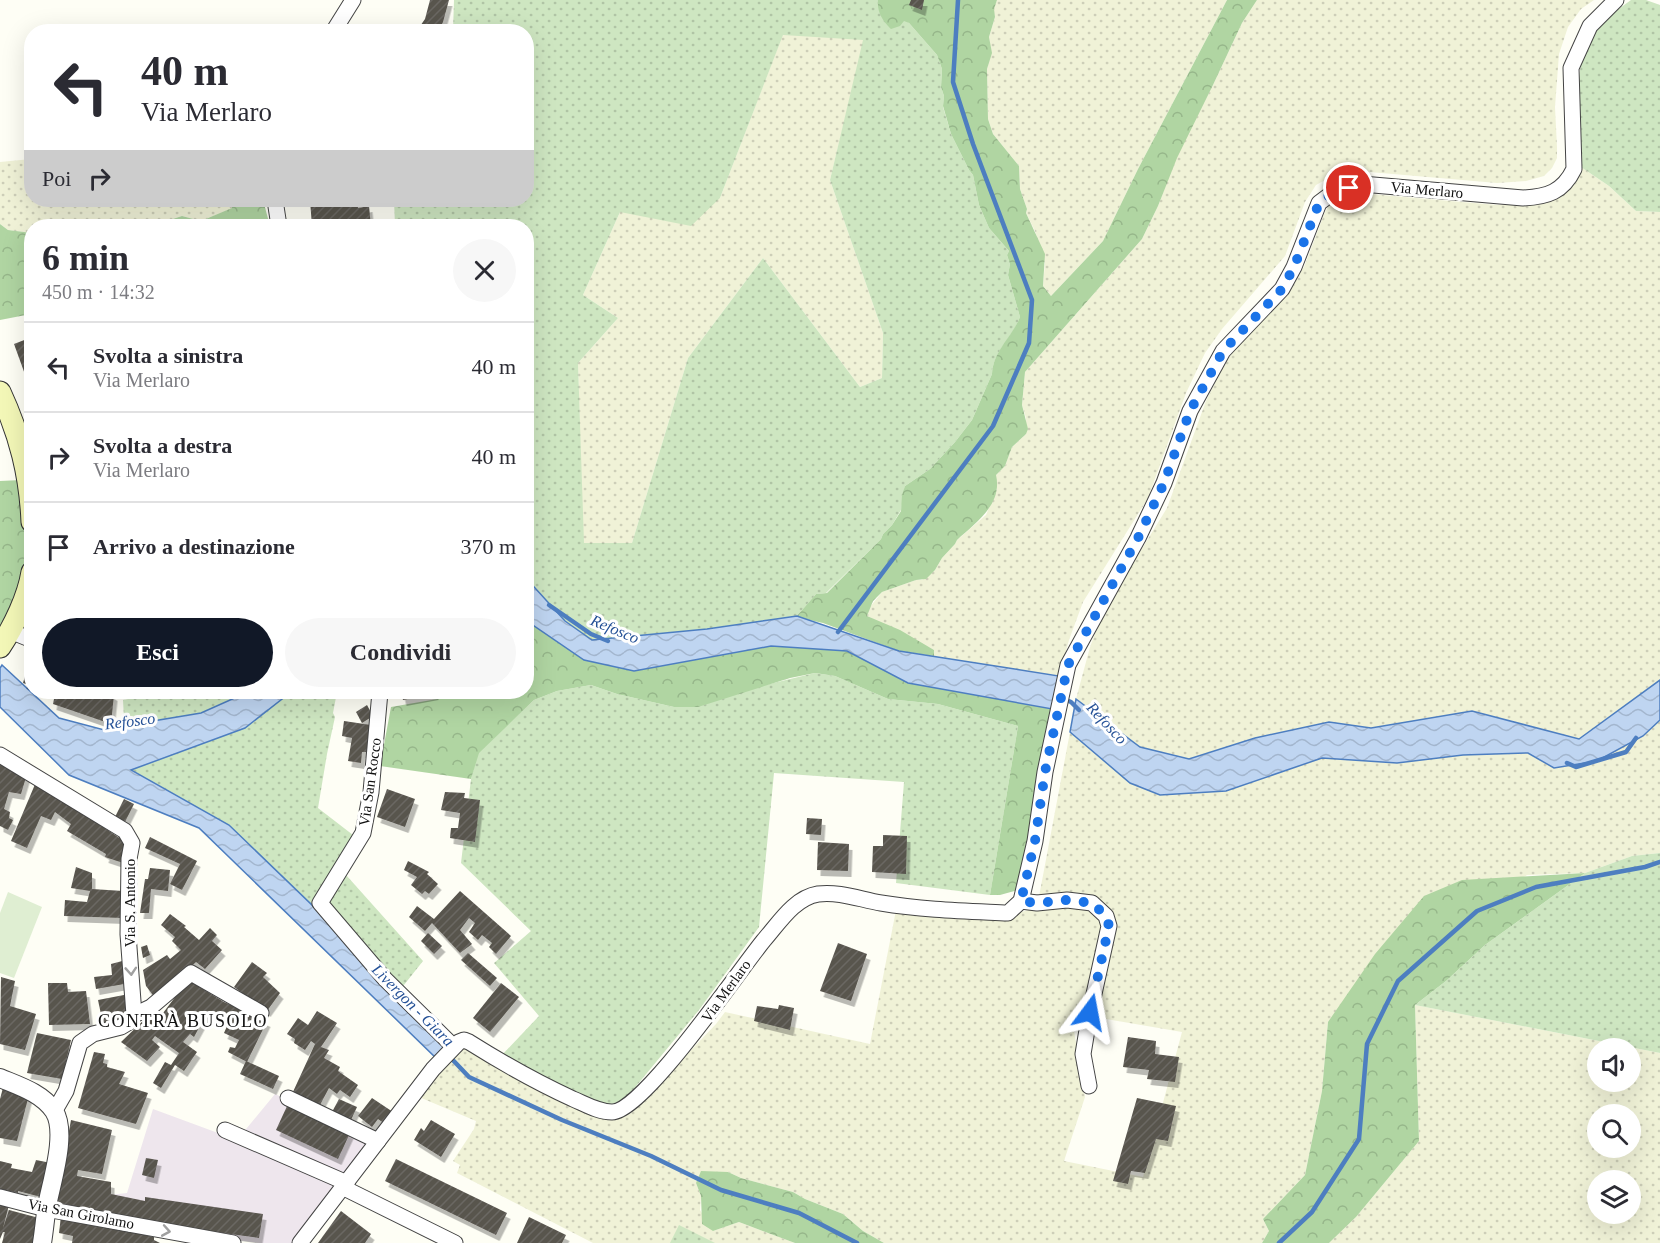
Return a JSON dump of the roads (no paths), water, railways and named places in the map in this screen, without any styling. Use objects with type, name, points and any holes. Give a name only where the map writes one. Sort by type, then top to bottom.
[{"type":"main road","points":[[0,392],[24,441]]},
{"type":"main road","points":[[5,639],[24,595]]},
{"type":"street","points":[[338,24],[353,0]]},
{"type":"street","name":"Via Merlaro","points":[[453,1046],[464,1040],[469,1042],[530,1079],[596,1109],[613,1112],[622,1109],[643,1092],[701,1024],[748,960],[795,904],[818,894],[844,895],[882,903],[1008,913],[1021,901],[1035,841],[1056,714],[1068,665],[1138,538],[1164,483],[1190,411],[1223,351],[1282,289],[1294,267],[1319,203],[1335,191],[1362,184],[1523,198],[1554,193],[1570,177],[1574,169],[1571,68],[1590,26],[1616,0]]},
{"type":"street","points":[[5,639],[24,640]]},
{"type":"street","name":"Via San Rocco","points":[[379,699],[371,792],[363,833],[320,903],[385,979],[453,1046]]},
{"type":"street","name":"Via S. Antonio","points":[[0,755],[125,831],[132,843],[129,859],[128,934],[134,1015]]},
{"type":"street","name":"Via Merlaro","points":[[1021,901],[1037,903],[1067,900],[1092,903],[1106,916],[1109,926],[1083,1054],[1089,1086]]},
{"type":"street","points":[[54,1112],[66,1091],[80,1043],[93,1034],[121,1027],[131,1021],[134,1015],[151,1007],[191,973],[261,1013]]},
{"type":"street","points":[[300,1243],[453,1046]]},
{"type":"street","points":[[0,1078],[29,1090],[54,1112],[59,1123],[58,1150],[46,1209],[42,1243]]},
{"type":"street","points":[[288,1098],[378,1141]]},
{"type":"street","points":[[225,1130],[346,1186],[455,1243]]},
{"type":"street","name":"Via San Girolamo","points":[[0,1197],[46,1209],[233,1243]]},
{"type":"water","points":[[534,587],[565,621],[592,640],[707,629],[797,616],[899,651],[1059,676],[1052,709],[908,683],[847,651],[771,646],[634,671],[584,660],[534,626]]},
{"type":"water","points":[[2,665],[24,685],[24,699],[39,699],[59,718],[108,731],[111,728],[201,713],[232,699],[282,699],[245,728],[131,770],[229,825],[450,1038],[436,1058],[199,828],[69,775],[0,707],[0,668]]},
{"type":"water","points":[[1660,680],[1660,720],[1643,736],[1597,761],[1554,768],[1528,753],[1463,755],[1397,763],[1322,758],[1226,791],[1160,795],[1130,783],[1070,732],[1076,699],[1140,747],[1189,759],[1255,738],[1329,722],[1371,728],[1472,711],[1579,739]]},
{"type":"waterway","points":[[838,632],[993,426],[1029,343],[1032,300],[973,144],[953,82],[958,0]]},
{"type":"waterway","name":"Refosco","points":[[549,605],[591,634],[608,641]]},
{"type":"waterway","name":"Refosco","points":[[1064,699],[1079,710]]},
{"type":"waterway","name":"Refosco","points":[[1567,763],[1576,767],[1626,752],[1636,738]]},
{"type":"waterway","points":[[1279,1243],[1312,1212],[1359,1139],[1367,1044],[1398,981],[1477,911],[1536,887],[1645,867],[1660,862]]},
{"type":"waterway","name":"Livergon - Giara","points":[[450,1057],[469,1077],[562,1120],[651,1156],[721,1190],[799,1213],[857,1243]]},
{"type":"district","name":"CONTRÀ BUSOLO","points":[[183,1021]]}]
